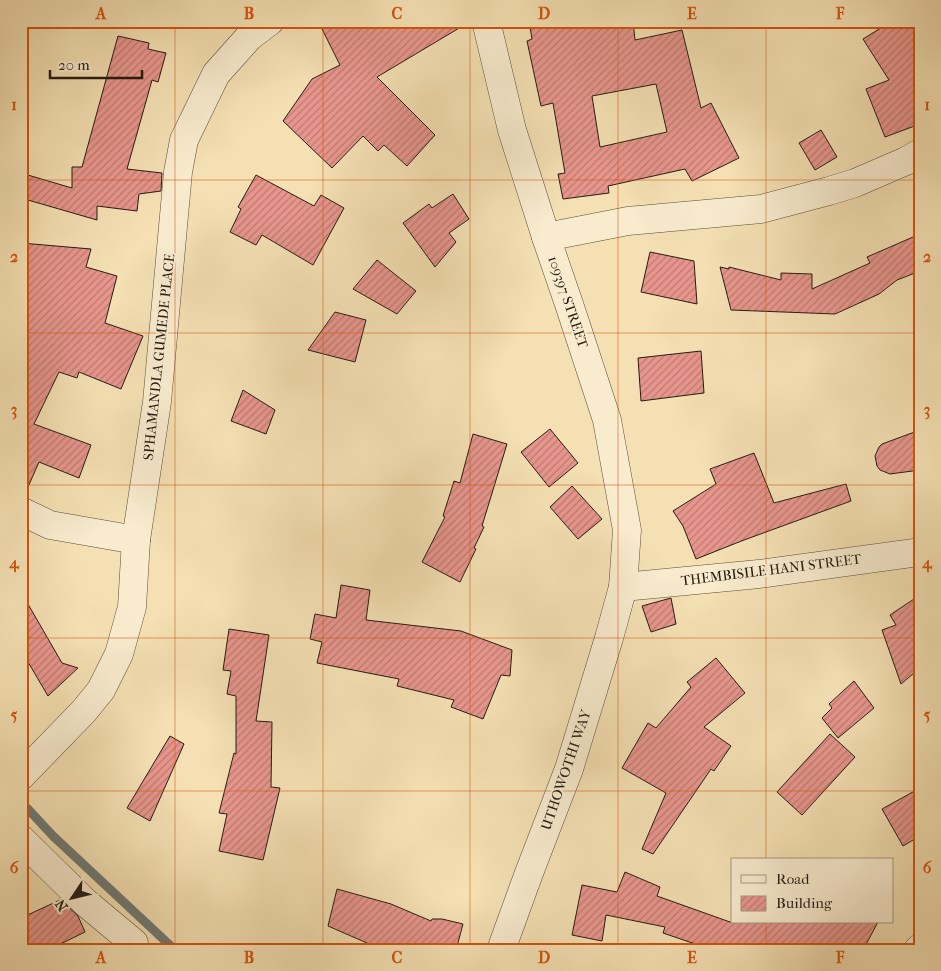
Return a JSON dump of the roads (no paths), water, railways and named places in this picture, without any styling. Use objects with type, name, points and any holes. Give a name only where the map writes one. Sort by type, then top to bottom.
[{"type":"street","name":"SPHAMANDLA GUMEDE PLACE","points":[[21,776],[84,711],[101,690],[119,654],[132,607],[136,540],[157,402],[178,172],[184,140],[216,74],[249,37],[270,21]]},
{"type":"street","name":"109397 STREET","points":[[486,21],[512,130],[607,420],[627,530],[623,587]]},
{"type":"street","points":[[546,238],[628,221],[761,209],[855,183],[906,161],[920,152]]},
{"type":"street","points":[[21,511],[50,525],[136,540]]},
{"type":"street","name":"THEMBISILE HANI STREET","points":[[623,587],[759,574],[920,552]]},
{"type":"street","name":"UTHOWOTHI WAY","points":[[501,950],[569,769],[623,587]]},
{"type":"street","points":[[21,838],[86,903],[134,943]]},
{"type":"waterway","points":[[27,808],[53,836],[175,950]]}]
